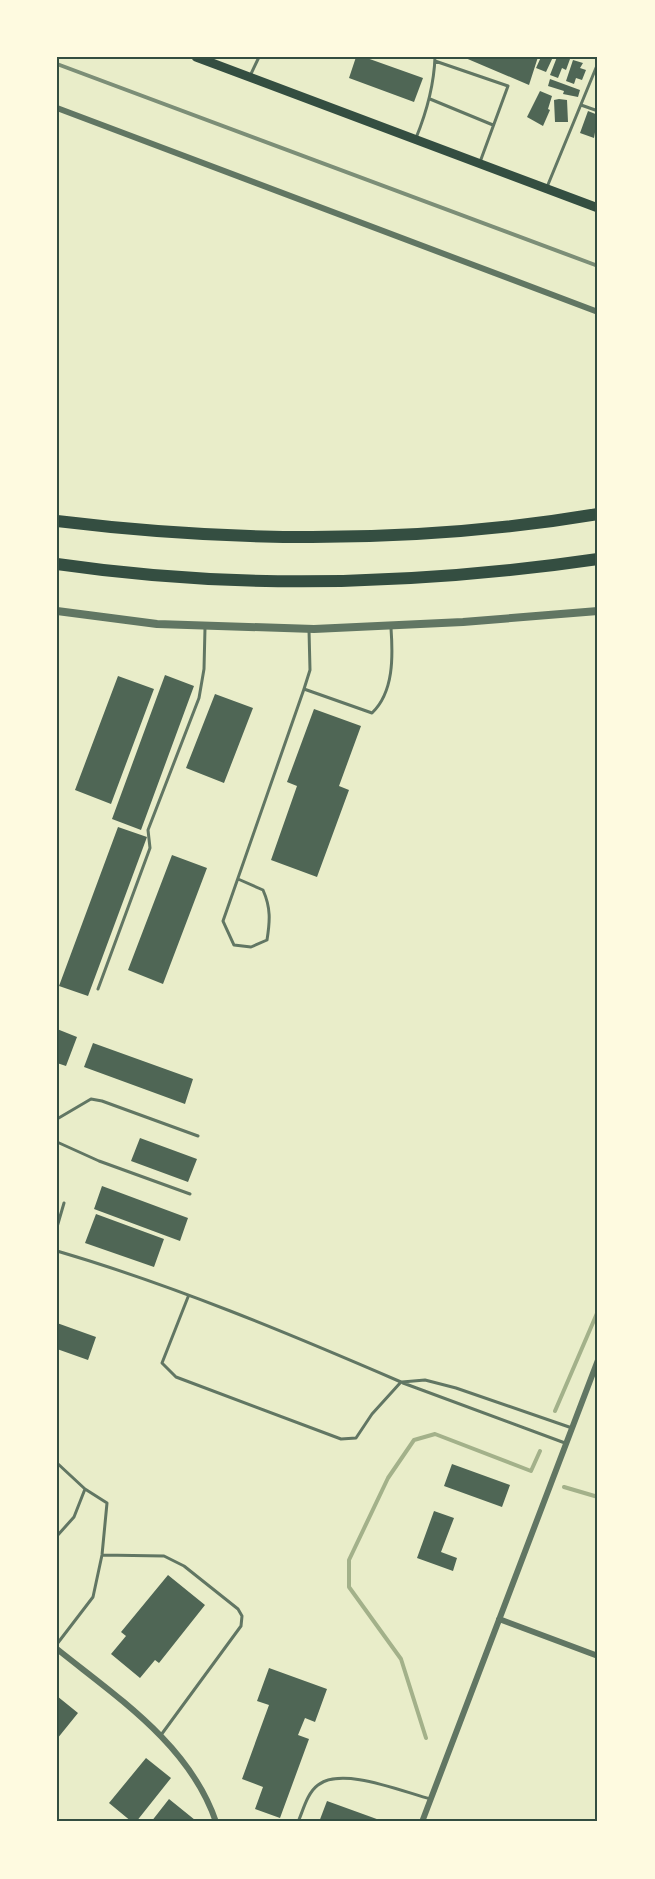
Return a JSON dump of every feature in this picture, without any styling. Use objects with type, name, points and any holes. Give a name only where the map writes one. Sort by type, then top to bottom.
[{"type":"highway","points":[[57,521],[124,529],[232,536],[340,538],[480,530],[598,514]]},
{"type":"highway","points":[[57,564],[93,569],[241,580],[389,580],[598,559]]},
{"type":"main road","points":[[197,57],[598,208]]},
{"type":"street","points":[[57,108],[598,312]]},
{"type":"street","points":[[57,611],[157,624],[309,628],[391,625],[598,611]]},
{"type":"street","points":[[422,1822],[598,1360]]},
{"type":"street","points":[[499,1618],[598,1656]]},
{"type":"street","points":[[57,1649],[161,1735],[207,1794],[216,1822]]},
{"type":"lane","points":[[250,77],[259,57]]},
{"type":"lane","points":[[416,140],[430,99],[435,59],[508,86],[479,163]]},
{"type":"lane","points":[[546,188],[598,63]]},
{"type":"lane","points":[[430,99],[493,125]]},
{"type":"lane","points":[[581,105],[598,111]]},
{"type":"lane","points":[[304,689],[372,712],[379,706],[393,664],[391,625]]},
{"type":"lane","points":[[98,988],[150,848],[148,830],[199,698],[204,669],[205,626]]},
{"type":"lane","points":[[238,879],[263,890],[271,917],[267,940],[251,947],[234,945],[223,921],[310,670],[309,628]]},
{"type":"lane","points":[[57,1119],[91,1099],[198,1137]]},
{"type":"lane","points":[[57,1142],[99,1161],[190,1194]]},
{"type":"lane","points":[[57,1227],[64,1203]]},
{"type":"lane","points":[[57,1251],[188,1297],[401,1382],[566,1443]]},
{"type":"lane","points":[[188,1297],[162,1363],[176,1377],[341,1439],[356,1438],[372,1414],[401,1382],[425,1380],[456,1388],[572,1428]]},
{"type":"lane","points":[[57,1463],[85,1489],[108,1503],[102,1556],[93,1598],[57,1644]]},
{"type":"lane","points":[[57,1536],[74,1517],[85,1489]]},
{"type":"lane","points":[[102,1556],[164,1556],[184,1566],[238,1609],[242,1616],[242,1626],[161,1735]]},
{"type":"lane","points":[[298,1822],[317,1785],[330,1779],[351,1777],[431,1799]]},
{"type":"building","points":[[356,57],[364,57],[423,78],[414,102],[349,78]]},
{"type":"building","points":[[463,57],[538,57],[529,85]]},
{"type":"building","points":[[541,57],[553,57],[546,72],[536,68]]},
{"type":"building","points":[[557,57],[570,59],[566,70],[562,68],[558,78],[550,75]]},
{"type":"building","points":[[573,60],[583,63],[580,68],[586,70],[582,80],[576,78],[574,84],[566,81]]},
{"type":"building","points":[[550,79],[580,90],[578,97],[563,94],[564,91],[548,86]]},
{"type":"building","points":[[540,91],[552,96],[548,109],[550,110],[543,126],[527,117]]},
{"type":"building","points":[[554,100],[567,100],[568,122],[555,122]]},
{"type":"building","points":[[588,111],[598,115],[594,138],[580,133]]},
{"type":"building","points":[[165,675],[194,686],[141,830],[112,819]]},
{"type":"building","points":[[118,676],[154,689],[111,804],[75,790]]},
{"type":"building","points":[[215,694],[253,708],[224,783],[186,768]]},
{"type":"building","points":[[314,709],[361,726],[339,786],[349,790],[317,877],[271,860],[297,786],[287,782]]},
{"type":"building","points":[[118,827],[147,837],[88,996],[59,986]]},
{"type":"building","points":[[172,855],[207,868],[163,984],[128,970]]},
{"type":"building","points":[[57,1029],[77,1037],[66,1066],[57,1063]]},
{"type":"building","points":[[93,1043],[193,1079],[185,1104],[84,1067]]},
{"type":"building","points":[[140,1138],[197,1159],[188,1182],[131,1161]]},
{"type":"building","points":[[102,1186],[188,1218],[180,1241],[94,1209]]},
{"type":"building","points":[[96,1214],[164,1239],[154,1267],[85,1243]]},
{"type":"building","points":[[57,1323],[96,1337],[88,1360],[57,1349]]},
{"type":"building","points":[[452,1464],[510,1485],[502,1507],[444,1486]]},
{"type":"building","points":[[434,1511],[454,1518],[441,1552],[457,1558],[453,1571],[417,1558]]},
{"type":"building","points":[[168,1575],[205,1605],[159,1663],[155,1660],[140,1678],[111,1654],[126,1636],[121,1632]]},
{"type":"building","points":[[269,1668],[327,1689],[315,1722],[305,1718],[298,1735],[309,1739],[280,1818],[255,1809],[263,1787],[242,1779],[269,1705],[257,1701]]},
{"type":"building","points":[[57,1696],[78,1713],[57,1739]]},
{"type":"building","points":[[146,1758],[171,1778],[136,1822],[132,1822],[109,1803]]},
{"type":"building","points":[[169,1799],[195,1820],[193,1822],[151,1822]]},
{"type":"building","points":[[327,1801],[385,1822],[319,1822]]},
{"type":"waterway","points":[[555,1411],[598,1311]]},
{"type":"waterway","points":[[426,1738],[401,1659],[349,1587],[349,1560],[388,1478],[414,1440],[435,1434],[531,1471],[540,1451]]},
{"type":"waterway","points":[[564,1487],[598,1497]]},
{"type":"railway","points":[[57,64],[598,266]]}]
